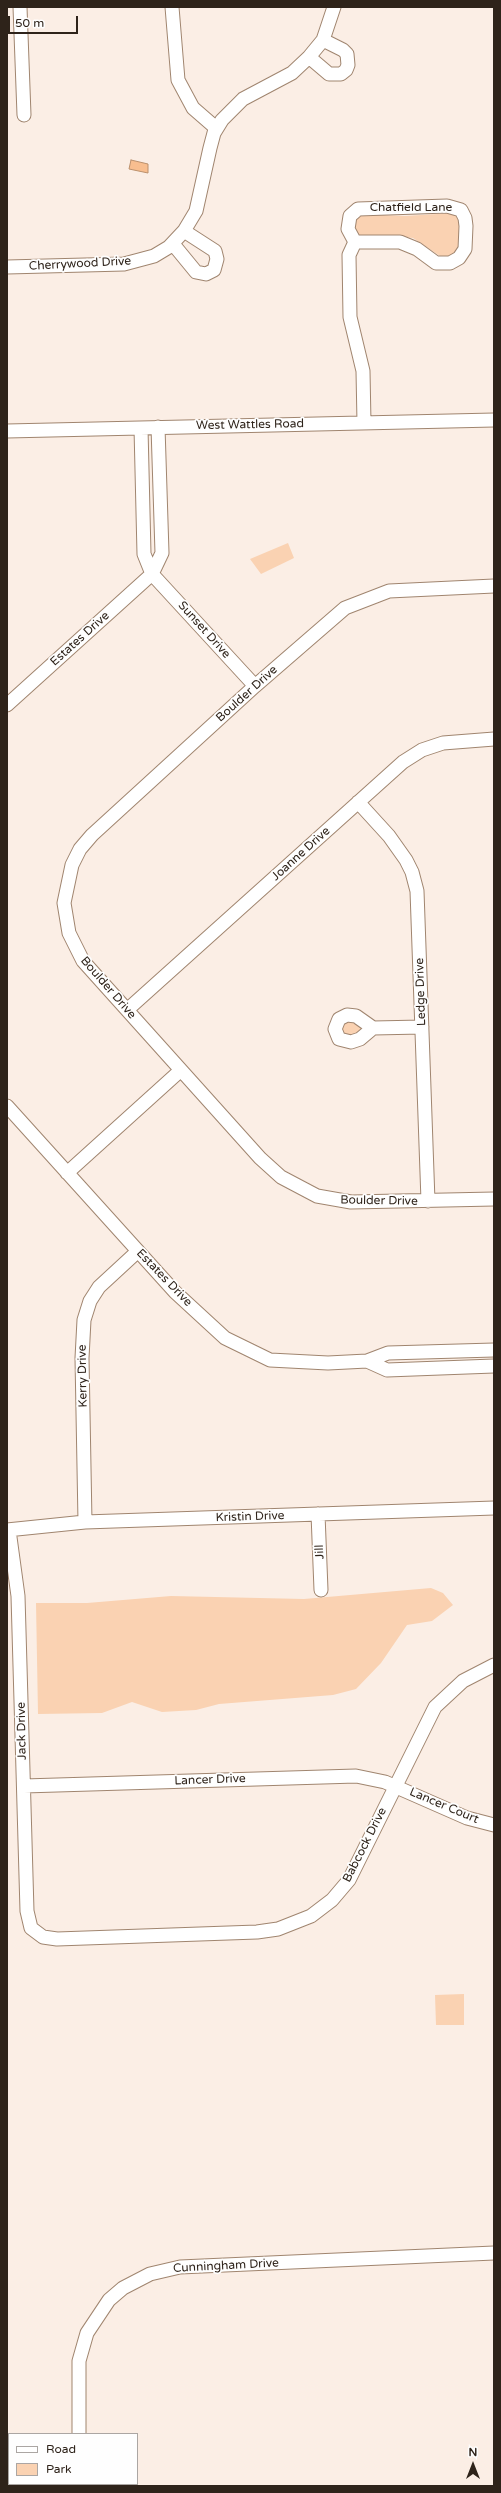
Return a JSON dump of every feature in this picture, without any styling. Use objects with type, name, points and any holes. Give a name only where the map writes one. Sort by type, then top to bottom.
[{"type":"street","points":[[20,7],[24,116]]},
{"type":"street","points":[[172,7],[178,80],[193,108],[216,128]]},
{"type":"street","name":"Cherrywood Drive","points":[[7,267],[124,264],[154,256],[173,244],[184,231],[196,211],[216,128],[230,110],[243,99],[292,73],[309,57],[323,40],[334,7]]},
{"type":"street","points":[[309,57],[329,74],[341,74],[346,70],[348,65],[347,54],[343,50],[323,40]]},
{"type":"street","name":"Chatfield Lane","points":[[447,206],[461,210],[465,218],[466,249],[459,258],[450,263],[436,263],[417,249],[400,242],[355,242],[351,236],[348,224],[350,216],[358,209],[447,206]]},
{"type":"street","points":[[173,244],[196,272],[206,274],[214,270],[218,259],[215,251],[184,231]]},
{"type":"street","points":[[355,242],[349,255],[350,317],[362,371],[364,423]]},
{"type":"street","name":"West Wattles Road","points":[[7,431],[494,420]]},
{"type":"street","name":"Estates Drive","points":[[7,705],[152,574],[162,553],[158,427]]},
{"type":"street","points":[[141,428],[144,554],[152,574]]},
{"type":"street","name":"Sunset Drive","points":[[152,574],[255,686]]},
{"type":"street","name":"Boulder Drive","points":[[494,586],[396,590],[377,594],[357,602],[334,616],[255,686],[92,836],[80,849],[72,865],[64,903],[69,933],[83,961],[260,1158],[281,1177],[299,1188],[317,1196],[351,1202],[494,1199]]},
{"type":"street","name":"Joanne Drive","points":[[127,1010],[394,769],[422,750],[456,740],[494,739]]},
{"type":"street","name":"Ledge Drive","points":[[358,802],[400,850],[415,881],[428,1201]]},
{"type":"street","points":[[373,1028],[422,1027]]},
{"type":"street","points":[[67,1173],[181,1070]]},
{"type":"street","name":"Estates Drive","points":[[7,1106],[175,1292],[225,1338],[270,1360],[328,1363],[367,1361],[388,1353],[494,1350]]},
{"type":"street","name":"Kerry Drive","points":[[85,1522],[82,1358],[84,1320],[90,1301],[100,1287],[138,1251]]},
{"type":"street","name":"Estates Drive","points":[[367,1361],[387,1370],[494,1366]]},
{"type":"street","name":"Kristin Drive","points":[[8,1530],[85,1522],[494,1508]]},
{"type":"street","name":"Jill","points":[[318,1514],[321,1590]]},
{"type":"street","name":"Jack Drive","points":[[8,1530],[18,1596],[27,1911],[30,1924],[34,1931]]},
{"type":"street","name":"Babcock Drive","points":[[34,1931],[44,1937],[57,1939],[246,1933],[278,1929],[301,1921],[327,1905],[349,1880],[435,1707],[463,1681],[494,1665]]},
{"type":"street","name":"Lancer Drive","points":[[24,1786],[342,1776],[377,1780],[395,1786]]},
{"type":"street","name":"Lancer Court","points":[[395,1786],[467,1818],[494,1825]]},
{"type":"street","name":"Cunningham Drive","points":[[79,2433],[79,2361],[87,2333],[108,2300],[123,2288],[150,2274],[180,2267],[494,2253]]},
{"type":"green space","points":[[453,213],[459,218],[460,249],[447,258],[440,256],[413,238],[389,235],[363,236],[357,234],[354,226],[355,219],[361,214],[405,216]]},
{"type":"green space","points":[[288,543],[294,558],[261,574],[250,559]]},
{"type":"green space","points":[[352,1020],[364,1028],[350,1038],[340,1032],[340,1025]]},
{"type":"green space","points":[[431,1588],[443,1593],[453,1605],[432,1621],[407,1625],[381,1663],[356,1689],[333,1695],[219,1704],[196,1710],[162,1712],[132,1702],[102,1713],[38,1714],[36,1603],[87,1603],[171,1596],[304,1599]]},
{"type":"green space","points":[[464,1994],[464,2025],[436,2025],[435,1995]]},
{"type":"shaded area","points":[[131,160],[148,164],[148,173],[129,169]]}]
